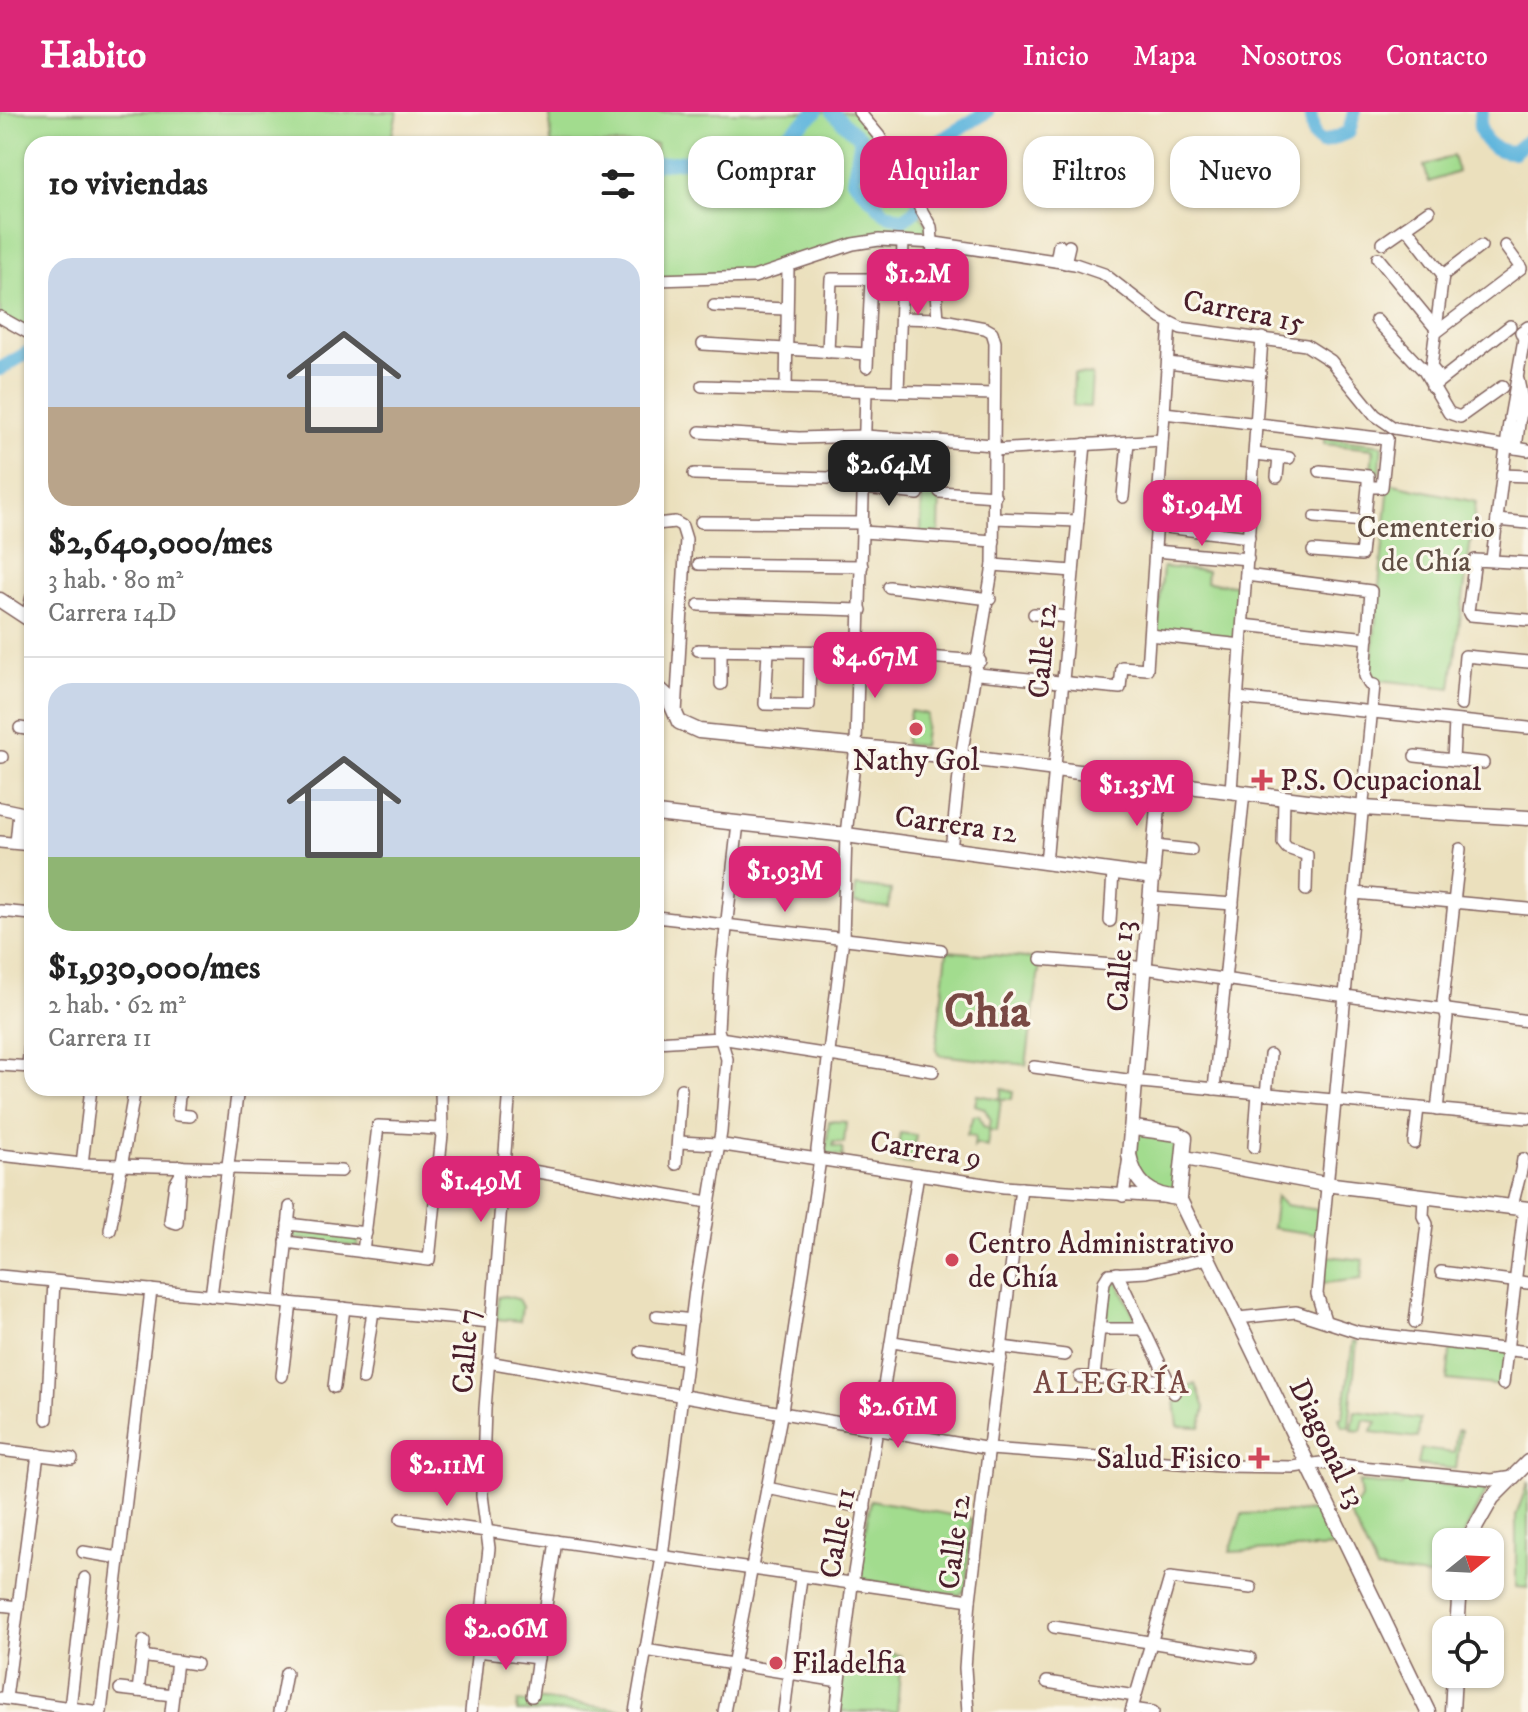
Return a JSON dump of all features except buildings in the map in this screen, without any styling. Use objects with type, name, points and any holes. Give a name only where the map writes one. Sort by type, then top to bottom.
[{"type":"main road","points":[[0,600],[24,616]]},
{"type":"main road","points":[[664,693],[676,718],[687,728],[699,731],[961,757],[1363,808],[1528,818]]},
{"type":"main road","name":"Calle 13","points":[[1129,1155],[1134,1128],[1160,782]]},
{"type":"main road","name":"Carrera 12","points":[[664,815],[846,835],[1153,877]]},
{"type":"main road","points":[[1129,1155],[1140,1183],[1172,1198],[1185,1158],[1185,1138],[1178,1134],[1134,1128]]},
{"type":"main road","points":[[1185,1158],[1325,1184],[1522,1209]]},
{"type":"main road","name":"Diagonal 13","points":[[1172,1198],[1208,1258],[1310,1464],[1390,1639],[1431,1712]]},
{"type":"main road","points":[[1475,1528],[1492,1498],[1528,1462]]},
{"type":"main road","points":[[1451,1710],[1453,1688]]},
{"type":"street","points":[[859,112],[879,136],[923,212],[935,243],[938,319]]},
{"type":"street","points":[[1383,243],[1429,211]]},
{"type":"street","points":[[1406,227],[1443,275],[1430,376]]},
{"type":"street","name":"Carrera 15","points":[[664,280],[742,279],[788,268],[866,241],[935,243],[1061,262],[1104,274],[1170,323],[1190,330],[1262,338],[1286,345],[1306,345],[1331,361],[1375,415],[1394,428]]},
{"type":"street","points":[[898,392],[903,242]]},
{"type":"street","points":[[1061,262],[1064,246]]},
{"type":"street","points":[[1443,275],[1481,246]]},
{"type":"street","points":[[1438,331],[1521,268],[1505,246]]},
{"type":"street","points":[[1378,258],[1438,331]]},
{"type":"street","points":[[786,388],[788,268]]},
{"type":"street","points":[[828,352],[831,279],[871,279],[867,367]]},
{"type":"street","points":[[714,306],[786,309]]},
{"type":"street","points":[[0,317],[24,330]]},
{"type":"street","points":[[901,318],[938,319],[992,332],[993,565],[978,674],[961,757],[951,850]]},
{"type":"street","points":[[1376,320],[1430,376],[1449,413],[1460,417],[1502,387]]},
{"type":"street","points":[[978,674],[1120,688],[1122,667],[1147,669],[1170,323]]},
{"type":"street","points":[[1430,376],[1510,326]]},
{"type":"street","points":[[1492,559],[1502,475],[1517,448],[1514,421],[1520,399],[1518,380],[1527,335]]},
{"type":"street","points":[[1214,1089],[1233,904],[1238,698],[1262,338]]},
{"type":"street","points":[[703,344],[785,352],[867,354]]},
{"type":"street","points":[[1168,363],[1260,374]]},
{"type":"street","points":[[702,386],[994,394]]},
{"type":"street","points":[[724,1712],[782,1411],[819,1159],[828,1052],[843,938],[846,835],[856,745],[860,652],[866,391]]},
{"type":"street","points":[[1164,413],[1387,439]]},
{"type":"street","points":[[1453,439],[1455,415]]},
{"type":"street","points":[[1368,487],[1382,487],[1387,439],[1394,428],[1517,448]]},
{"type":"street","points":[[700,432],[799,438],[865,436],[994,448],[1162,440]]},
{"type":"street","points":[[1123,497],[1128,442]]},
{"type":"street","name":"Calle 12","points":[[1046,863],[1085,444]]},
{"type":"street","points":[[1255,454],[1284,457],[1277,477]]},
{"type":"street","points":[[1313,551],[1361,555],[1368,487],[1368,476],[1320,471]]},
{"type":"street","points":[[694,474],[864,483],[918,494]]},
{"type":"street","points":[[1502,475],[1528,476]]},
{"type":"street","points":[[940,492],[995,496]]},
{"type":"street","points":[[1315,517],[1364,521]]},
{"type":"street","points":[[994,518],[1078,521]]},
{"type":"street","points":[[1497,520],[1528,523]]},
{"type":"street","points":[[664,523],[675,522],[682,526],[686,539],[676,718]]},
{"type":"street","points":[[701,522],[863,527],[994,541]]},
{"type":"street","points":[[1157,526],[1249,537]]},
{"type":"street","points":[[1155,551],[1248,559]]},
{"type":"street","points":[[1528,563],[1478,559],[1474,563],[1469,614],[1528,620]]},
{"type":"street","points":[[699,564],[862,566]]},
{"type":"street","points":[[993,565],[1073,571]]},
{"type":"street","points":[[1246,575],[1371,591],[1365,676],[1369,684],[1374,685],[1317,1294],[1325,1320]]},
{"type":"street","points":[[889,587],[990,599]]},
{"type":"street","points":[[699,605],[861,610]]},
{"type":"street","points":[[1034,614],[1069,617]]},
{"type":"street","points":[[1243,625],[1368,638]]},
{"type":"street","points":[[1150,635],[1242,645]]},
{"type":"street","points":[[698,650],[860,652],[980,661]]},
{"type":"street","points":[[721,651],[721,684]]},
{"type":"street","points":[[768,652],[765,704],[809,705],[810,652]]},
{"type":"street","points":[[1461,705],[1465,656],[1528,662]]},
{"type":"street","points":[[1238,698],[1528,728]]},
{"type":"street","points":[[1453,760],[1455,722]]},
{"type":"street","points":[[1415,756],[1483,763]]},
{"type":"street","points":[[1284,797],[1283,843],[1307,855],[1306,890]]},
{"type":"street","points":[[0,808],[17,810],[20,816],[16,843]]},
{"type":"street","points":[[635,1712],[662,1557],[727,1059],[720,1038],[725,926],[738,823]]},
{"type":"street","points":[[0,842],[24,844]]},
{"type":"street","points":[[1155,846],[1191,850]]},
{"type":"street","points":[[1437,1110],[1460,849]]},
{"type":"street","points":[[1110,921],[1113,872]]},
{"type":"street","points":[[1355,893],[1528,909]]},
{"type":"street","points":[[1151,898],[1233,904]]},
{"type":"street","points":[[0,911],[24,913]]},
{"type":"street","points":[[664,918],[941,950]]},
{"type":"street","points":[[1041,959],[1146,968],[1528,1021]]},
{"type":"street","points":[[664,1042],[720,1038],[828,1052],[933,1071]]},
{"type":"street","points":[[1254,1147],[1270,1055]]},
{"type":"street","points":[[0,1065],[24,1067]]},
{"type":"street","points":[[1034,1067],[1137,1082],[1528,1118]]},
{"type":"street","points":[[676,1164],[681,1089]]},
{"type":"street","points":[[82,1164],[90,1096]]},
{"type":"street","points":[[110,1230],[134,1096]]},
{"type":"street","points":[[179,1096],[177,1115],[190,1116]]},
{"type":"street","points":[[211,1296],[237,1096]]},
{"type":"street","points":[[286,1242],[426,1260],[442,1135],[439,1129],[441,1096]]},
{"type":"street","name":"Calle 7","points":[[471,1712],[488,1567],[488,1531],[482,1495],[488,1362],[509,1096]]},
{"type":"street","points":[[1414,1143],[1418,1108]]},
{"type":"street","points":[[381,1126],[439,1129]]},
{"type":"street","points":[[367,1253],[366,1233],[381,1126]]},
{"type":"street","points":[[367,1253],[381,1126]]},
{"type":"street","name":"Carrera 9","points":[[679,1142],[717,1144],[1021,1188],[1172,1198]]},
{"type":"street","points":[[0,1155],[180,1171],[227,1167],[341,1171]]},
{"type":"street","name":"Calle 13","points":[[1123,1196],[1129,1155]]},
{"type":"street","points":[[1503,1384],[1522,1282],[1522,1209],[1515,1181],[1521,1174],[1523,1159]]},
{"type":"street","points":[[504,1166],[708,1202]]},
{"type":"street","name":"Calle 11","points":[[836,1712],[852,1585],[880,1429],[918,1174]]},
{"type":"street","name":"Calle 12","points":[[968,1712],[965,1668],[970,1600],[1021,1188]]},
{"type":"street","points":[[1415,1322],[1427,1224],[1423,1216],[1424,1197]]},
{"type":"street","points":[[282,1376],[290,1207]]},
{"type":"street","points":[[288,1224],[366,1233]]},
{"type":"street","points":[[1111,1275],[1147,1272],[1208,1258]]},
{"type":"street","points":[[1441,1272],[1522,1282]]},
{"type":"street","points":[[1111,1275],[1143,1329],[1174,1393]]},
{"type":"street","points":[[1094,1377],[1099,1329],[1111,1275]]},
{"type":"street","points":[[0,1276],[211,1296],[286,1299],[344,1308],[491,1322]]},
{"type":"street","points":[[47,1419],[54,1281]]},
{"type":"street","points":[[38,1454],[3,1698],[100,1712],[151,1290]]},
{"type":"street","points":[[1296,1312],[1308,1305],[1317,1294]]},
{"type":"street","points":[[334,1387],[344,1308]]},
{"type":"street","points":[[363,1379],[373,1311]]},
{"type":"street","points":[[1238,1318],[1296,1312],[1358,1332],[1528,1352]]},
{"type":"street","points":[[657,1316],[692,1320]]},
{"type":"street","points":[[1099,1329],[1143,1329]]},
{"type":"street","points":[[893,1342],[1001,1353],[1065,1355]]},
{"type":"street","points":[[641,1352],[687,1359]]},
{"type":"street","points":[[488,1362],[990,1449],[1221,1466],[1310,1464],[1492,1480],[1513,1477]]},
{"type":"street","points":[[1080,1377],[1159,1380],[1165,1374]]},
{"type":"street","points":[[0,1450],[72,1459]]},
{"type":"street","points":[[1317,1479],[1316,1471],[1325,1467],[1484,1483],[1492,1488],[1492,1498]]},
{"type":"street","points":[[767,1488],[865,1508]]},
{"type":"street","points":[[401,1519],[970,1600]]},
{"type":"street","points":[[532,1696],[556,1541]]},
{"type":"street","points":[[83,1552],[119,1558]]},
{"type":"street","points":[[70,1708],[85,1578]]},
{"type":"street","points":[[784,1712],[801,1578]]},
{"type":"street","points":[[1153,1712],[1132,1710],[1170,1578],[1251,1588]]},
{"type":"street","points":[[0,1605],[18,1607]]},
{"type":"street","points":[[1054,1627],[1250,1658]]},
{"type":"street","points":[[138,1691],[144,1641]]},
{"type":"street","points":[[645,1650],[839,1681]]},
{"type":"street","points":[[477,1651],[538,1658]]},
{"type":"street","points":[[142,1656],[196,1664]]},
{"type":"street","points":[[171,1712],[177,1661]]},
{"type":"street","points":[[279,1712],[286,1673]]},
{"type":"street","points":[[1047,1682],[1135,1696]]},
{"type":"street","points":[[120,1689],[173,1695]]},
{"type":"green space","points":[[0,112],[397,112],[392,136],[24,136],[24,330],[0,317]]},
{"type":"green space","points":[[550,112],[859,112],[873,136],[860,136],[860,208],[917,208],[934,237],[879,240],[754,277],[664,281],[664,136],[551,136]]},
{"type":"green space","points":[[1453,156],[1458,172],[1429,182],[1424,166]]},
{"type":"green space","points":[[1074,374],[1092,375],[1090,407],[1073,406]]},
{"type":"green space","points":[[1324,438],[1382,445],[1380,473],[1371,472],[1373,449],[1324,444]]},
{"type":"green space","points":[[923,444],[941,446],[939,533],[921,533]]},
{"type":"green space","name":"Cementerio de Chía","points":[[1389,483],[1476,502],[1451,688],[1370,679]]},
{"type":"green space","points":[[1168,490],[1217,496],[1215,516],[1166,510]]},
{"type":"green space","points":[[1163,567],[1207,571],[1206,582],[1242,586],[1237,641],[1157,633]]},
{"type":"green space","name":"Nathy Gol","points":[[910,711],[927,714],[923,746],[905,744]]},
{"type":"green space","points":[[856,886],[891,890],[889,908],[854,903]]},
{"type":"green space","points":[[947,951],[1037,959],[1040,963],[1026,1065],[940,1055],[936,1048]]},
{"type":"green space","points":[[1002,1089],[1013,1091],[1012,1099],[1001,1099],[997,1131],[989,1130],[987,1147],[977,1144],[974,1147],[975,1136],[967,1135],[973,1116],[979,1115],[983,1126],[989,1128],[991,1120],[984,1108],[975,1105],[977,1095],[1000,1099]]},
{"type":"green space","points":[[829,1121],[846,1122],[844,1143],[833,1142],[833,1146],[842,1148],[843,1157],[826,1153]]},
{"type":"green space","points":[[1137,1131],[1178,1136],[1176,1196],[1165,1196],[1134,1169]]},
{"type":"green space","points":[[900,1133],[916,1135],[912,1164],[896,1162]]},
{"type":"green space","points":[[1276,1196],[1285,1205],[1319,1210],[1316,1234],[1272,1228]]},
{"type":"green space","points":[[292,1228],[359,1235],[358,1247],[290,1238]]},
{"type":"green space","points":[[1327,1256],[1363,1260],[1361,1279],[1323,1283]]},
{"type":"green space","points":[[1110,1281],[1117,1281],[1137,1321],[1104,1324]]},
{"type":"green space","points":[[498,1297],[518,1299],[522,1307],[520,1321],[497,1319]]},
{"type":"green space","points":[[1353,1341],[1357,1341],[1349,1427],[1342,1426],[1339,1418],[1343,1417]]},
{"type":"green space","points":[[1451,1343],[1508,1350],[1504,1386],[1447,1380]]},
{"type":"green space","points":[[1196,1384],[1205,1408],[1201,1427],[1178,1426],[1177,1395]]},
{"type":"green space","points":[[1355,1411],[1420,1419],[1418,1438],[1371,1432],[1377,1422],[1364,1420],[1361,1431],[1352,1430]]},
{"type":"green space","points":[[1457,1430],[1461,1431],[1456,1469],[1418,1465],[1421,1449],[1454,1453]]},
{"type":"green space","points":[[1404,1480],[1486,1490],[1467,1528],[1432,1528],[1432,1576],[1377,1570],[1350,1514],[1361,1498],[1359,1482],[1402,1486]]},
{"type":"green space","points":[[1528,1482],[1528,1588],[1516,1587],[1516,1516]]},
{"type":"green space","points":[[871,1500],[972,1519],[966,1589],[959,1595],[856,1579]]},
{"type":"green space","points":[[1321,1511],[1337,1547],[1230,1552],[1242,1514]]},
{"type":"green space","points":[[887,1652],[901,1656],[897,1712],[836,1712],[842,1664],[884,1669]]},
{"type":"green space","points":[[535,1699],[635,1711],[517,1712],[518,1701],[534,1703]]},
{"type":"waterway","points":[[664,163],[766,152],[816,112]]},
{"type":"waterway","points":[[832,112],[861,139],[853,180],[885,213],[903,220],[919,207],[938,142],[987,112]]},
{"type":"waterway","points":[[1310,112],[1314,136],[1322,143],[1349,132],[1354,112]]},
{"type":"waterway","points":[[1482,112],[1480,128],[1491,145],[1514,152],[1528,140]]},
{"type":"waterway","points":[[0,369],[24,355]]},
{"type":"place","name":"Nathy Gol","points":[[916,729]]},
{"type":"place","name":"P.S. Ocupacional","points":[[1262,780]]},
{"type":"place","name":"Centro Administrativo de Chía","points":[[952,1260]]},
{"type":"place","name":"Salud Fisico","points":[[1259,1458]]},
{"type":"place","name":"Filadelfia","points":[[776,1663]]},
{"type":"district","name":"Chía","points":[[987,1010]]},
{"type":"district","name":"ALEGRÍA","points":[[1112,1382]]}]
